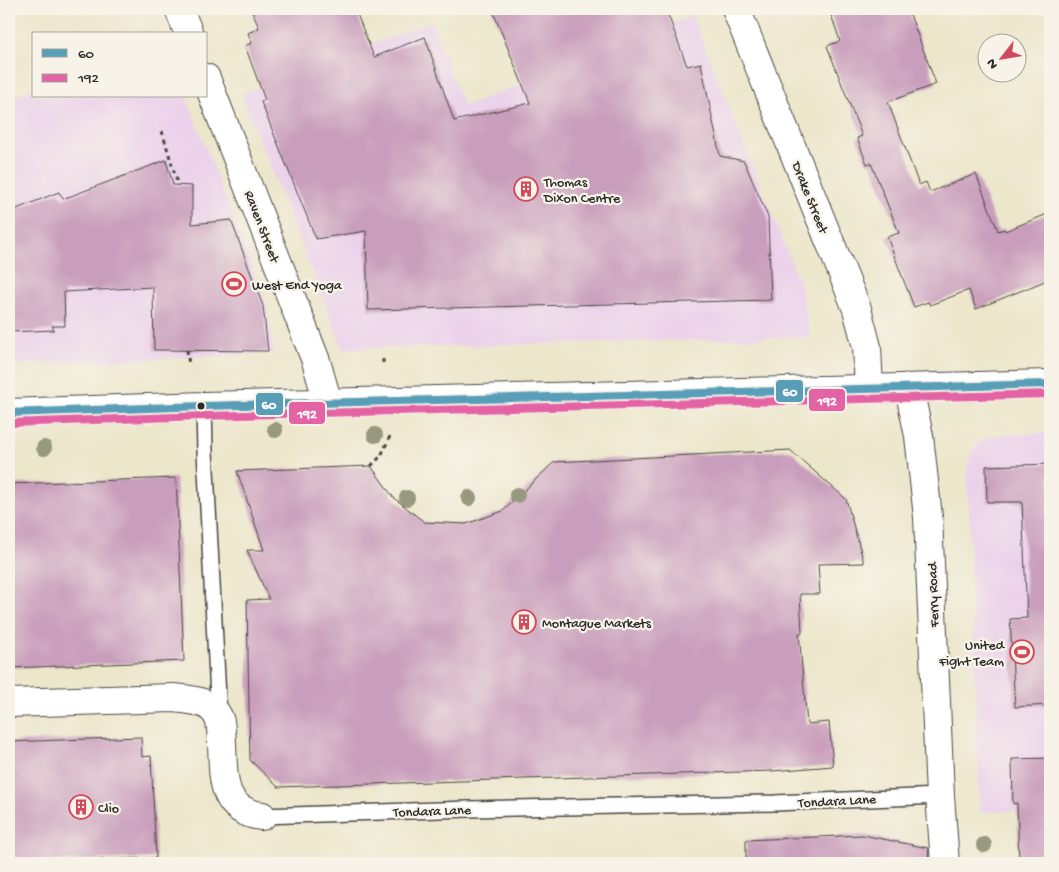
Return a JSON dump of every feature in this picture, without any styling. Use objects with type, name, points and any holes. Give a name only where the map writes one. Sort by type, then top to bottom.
[{"type":"street","points":[[179,9],[188,32]]},
{"type":"street","name":"Drake Street","points":[[736,9],[857,309],[867,347],[869,389]]},
{"type":"street","name":"Raven Street","points":[[208,83],[316,361],[328,403]]},
{"type":"street","points":[[9,412],[1050,384]]},
{"type":"street","name":"Ferry Road","points":[[909,388],[919,436],[928,517],[940,796],[945,863]]},
{"type":"street","points":[[9,703],[183,698],[211,706],[219,718]]},
{"type":"street","name":"Tondara Lane","points":[[219,718],[228,796],[232,802],[243,810],[262,816]]},
{"type":"lane","points":[[204,406],[219,718]]},
{"type":"lane","name":"Tondara Lane","points":[[262,816],[479,809],[775,804],[940,796]]},
{"type":"path","points":[[162,131],[178,185]]},
{"type":"path","points":[[187,350],[189,365]]},
{"type":"path","points":[[383,359],[383,366]]},
{"type":"path","points":[[371,466],[380,456],[391,434]]},
{"type":"shaded area","name":"Thomas Dixon Centre","points":[[692,16],[800,284],[810,337],[343,349],[241,94],[431,22],[464,107]]},
{"type":"shaded area","points":[[32,90],[32,98],[187,98],[266,303],[274,353],[9,365],[9,98]]},
{"type":"shaded area","points":[[1050,433],[1050,810],[980,812],[967,474],[971,451],[982,439],[998,435]]},
{"type":"building","name":"Thomas Dixon Centre","points":[[251,9],[355,9],[374,57],[425,37],[454,121],[530,103],[492,9],[666,9],[687,66],[701,63],[720,156],[744,161],[768,217],[771,300],[368,310],[366,231],[316,239],[261,102],[265,100],[245,46],[252,43],[248,33],[259,28]]},
{"type":"building","points":[[829,9],[908,9],[936,84],[888,102],[919,185],[926,182],[930,192],[976,174],[998,231],[1004,229],[1005,231],[1050,213],[1050,279],[976,309],[969,290],[930,305],[928,302],[914,307],[887,237],[899,233],[871,163],[867,164],[857,138],[862,136],[827,46],[840,41]]},
{"type":"building","points":[[166,160],[173,185],[192,186],[192,224],[231,220],[263,306],[268,351],[154,350],[153,287],[64,292],[65,326],[52,326],[54,330],[9,332],[9,212],[59,192],[63,199]]},
{"type":"building","name":"Montague Markets","points":[[790,450],[846,499],[864,563],[818,564],[820,594],[800,594],[802,633],[799,633],[807,724],[829,722],[833,766],[772,771],[278,787],[250,760],[247,600],[269,599],[247,550],[264,550],[237,471],[371,466],[393,497],[424,522],[466,524],[503,511],[554,462]]},
{"type":"building","points":[[1050,464],[1050,705],[1015,707],[1010,619],[1027,618],[1022,502],[987,502],[986,466]]},
{"type":"building","points":[[176,478],[184,661],[9,668],[9,484]]},
{"type":"building","name":"Clio","points":[[141,737],[142,757],[151,756],[156,858],[9,863],[9,742]]},
{"type":"building","points":[[1050,758],[1050,863],[1019,863],[1017,803],[1013,804],[1012,759]]},
{"type":"building","points":[[863,835],[928,848],[929,863],[746,863],[746,840]]},
{"type":"transit line","name":"60","points":[[9,413],[204,406],[1050,384]]},
{"type":"transit line","name":"192","points":[[9,423],[204,416],[1050,394]]},
{"type":"place","name":"Thomas Dixon Centre","points":[[526,189]]},
{"type":"place","name":"West End Yoga","points":[[234,284]]},
{"type":"place","name":"Montague Markets","points":[[524,622]]},
{"type":"place","name":"United Fight Team","points":[[1022,652]]},
{"type":"place","name":"Clio","points":[[81,807]]}]
